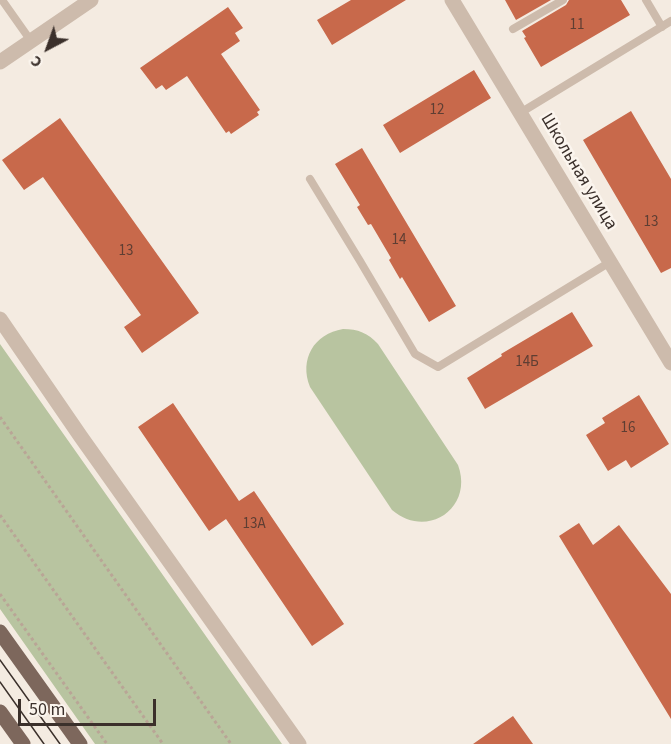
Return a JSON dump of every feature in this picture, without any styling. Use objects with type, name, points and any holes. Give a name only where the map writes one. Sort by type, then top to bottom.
[{"type":"main road","points":[[0,632],[80,744]]},
{"type":"main road","points":[[0,712],[23,744]]},
{"type":"street","points":[[0,62],[91,0]]},
{"type":"street","name":"Школьная улица","points":[[452,0],[671,363]]},
{"type":"street","points":[[0,319],[299,744]]},
{"type":"lane","points":[[2,0],[31,41]]},
{"type":"lane","points":[[513,29],[563,0]]},
{"type":"lane","points":[[646,0],[662,27]]},
{"type":"lane","points":[[520,113],[671,21]]},
{"type":"lane","points":[[310,179],[415,354],[438,367],[610,262]]},
{"type":"path","points":[[0,417],[231,744]]},
{"type":"path","points":[[0,515],[163,744]]},
{"type":"path","points":[[0,594],[107,744]]},
{"type":"green space","points":[[343,329],[362,332],[378,344],[458,465],[461,481],[459,494],[453,506],[444,515],[419,522],[392,510],[310,387],[306,367],[312,349],[324,336]]},
{"type":"green space","points":[[0,344],[282,744],[95,744],[0,609]]},
{"type":"building","points":[[351,0],[406,0],[332,45],[317,20]]},
{"type":"building","points":[[505,0],[551,0],[516,20]]},
{"type":"building","points":[[569,0],[621,0],[630,15],[541,67],[522,31],[566,5]]},
{"type":"building","points":[[228,7],[243,28],[235,33],[240,41],[221,54],[260,110],[257,112],[259,115],[231,134],[229,131],[226,133],[187,76],[166,90],[162,85],[156,89],[140,68]]},
{"type":"building","points":[[474,70],[491,98],[400,153],[383,125]]},
{"type":"building","points":[[631,111],[671,179],[671,268],[661,273],[583,140]]},
{"type":"building","points":[[60,118],[199,313],[142,353],[124,327],[141,315],[43,177],[24,190],[2,160]]},
{"type":"building","points":[[362,148],[456,306],[429,322],[402,277],[400,279],[389,260],[391,258],[371,224],[368,225],[357,207],[360,205],[335,164]]},
{"type":"building","points":[[572,312],[593,346],[485,409],[467,378],[502,356],[501,354]]},
{"type":"building","points":[[639,395],[669,444],[631,468],[626,460],[608,471],[586,435],[605,423],[602,418]]},
{"type":"building","points":[[173,403],[239,501],[254,491],[344,624],[312,646],[226,519],[209,531],[138,427]]},
{"type":"building","points":[[579,523],[593,545],[619,525],[671,594],[671,719],[559,536]]},
{"type":"building","points":[[513,716],[533,744],[473,744]]},
{"type":"tram line","points":[[0,660],[60,744]]},
{"type":"tram line","points":[[0,682],[44,744]]}]
